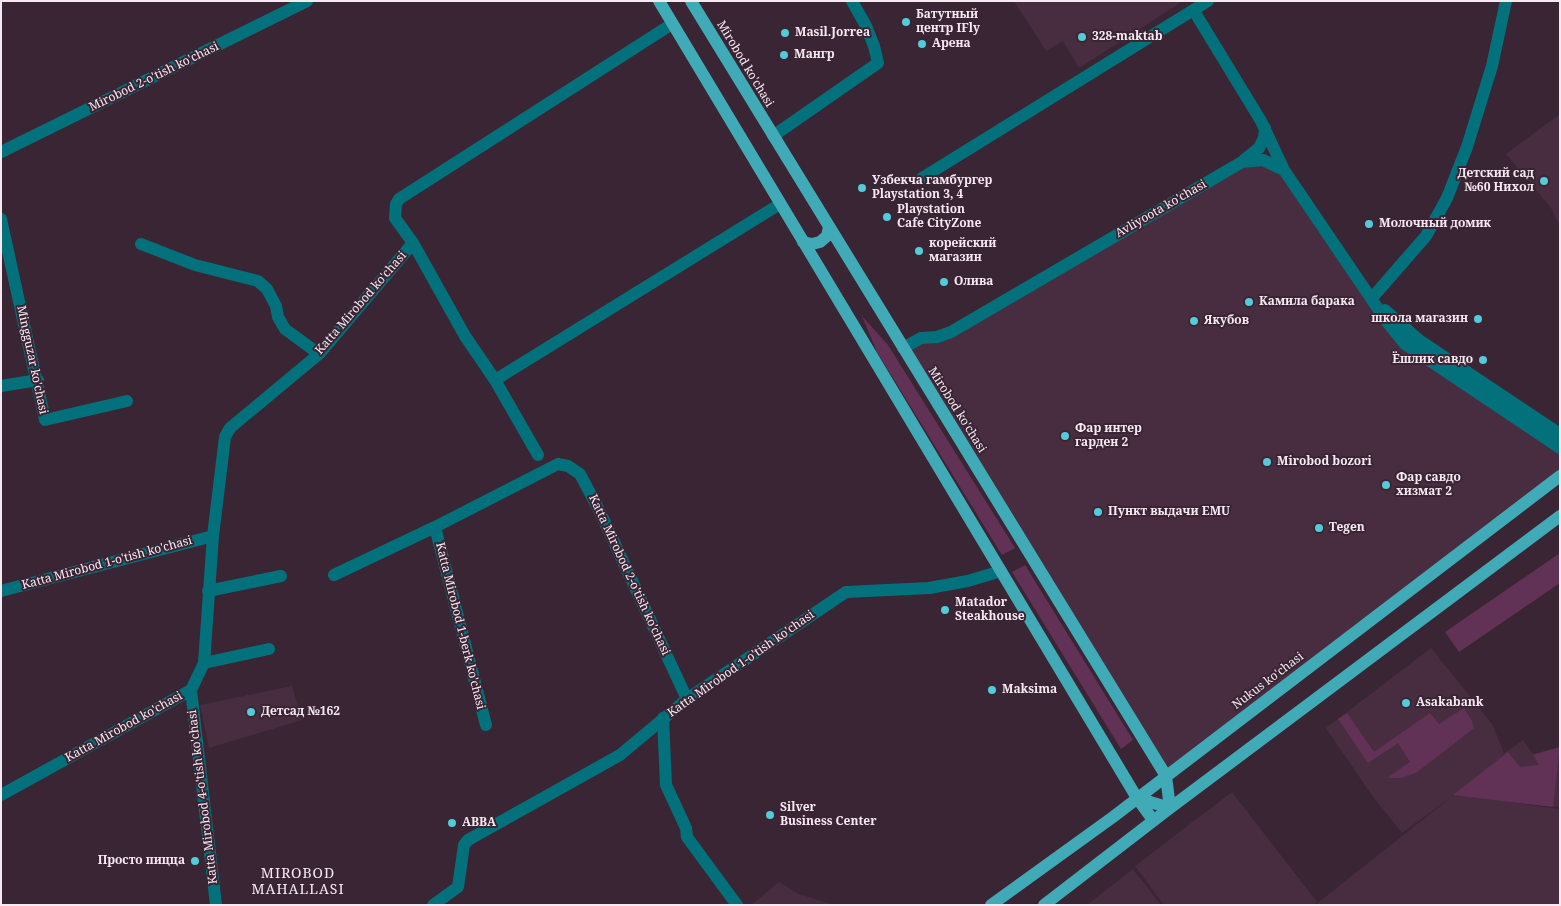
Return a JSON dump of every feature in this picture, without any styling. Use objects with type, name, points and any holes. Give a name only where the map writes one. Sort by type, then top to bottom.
[{"type":"main road","points":[[659,1],[1137,798],[1153,820]]},
{"type":"main road","name":"Mirobod ko'chasi","points":[[690,1],[1166,776],[1170,808]]},
{"type":"main road","points":[[803,242],[812,244],[820,242],[826,236],[829,227]]},
{"type":"main road","name":"Nukus ko'chasi","points":[[991,905],[1137,798],[1560,476]]},
{"type":"main road","points":[[1044,905],[1153,820],[1560,516]]},
{"type":"main road","points":[[1137,798],[1170,808]]},
{"type":"street","name":"Mirobod 2-o'tish ko'chasi","points":[[1,152],[307,1]]},
{"type":"street","points":[[773,136],[878,63],[866,26],[852,1]]},
{"type":"street","points":[[922,178],[1208,1]]},
{"type":"street","points":[[1372,298],[1426,236],[1447,198],[1467,147],[1492,66],[1506,1]]},
{"type":"street","points":[[1194,11],[1265,128],[1284,170],[1372,298],[1386,322],[1410,348],[1560,448]]},
{"type":"street","name":"Katta Mirobod ko'chasi","points":[[1,795],[191,690],[204,663],[213,536],[223,448],[230,428],[320,354],[413,243],[394,218],[396,204],[404,194],[672,24]]},
{"type":"street","points":[[1242,162],[1259,148],[1264,138],[1265,128]]},
{"type":"street","name":"Avliyoota ko'chasi","points":[[904,348],[921,338],[937,337],[951,332],[1242,162],[1264,160],[1284,170]]},
{"type":"street","points":[[495,380],[780,204]]},
{"type":"street","name":"Mingguzar ko'chasi","points":[[1,219],[38,380],[45,420],[127,402]]},
{"type":"street","points":[[413,243],[465,336],[495,380],[538,455]]},
{"type":"street","points":[[140,244],[194,265],[258,281],[267,289],[285,329],[320,354]]},
{"type":"street","points":[[1372,298],[1419,340],[1560,434]]},
{"type":"street","points":[[1,386],[38,380]]},
{"type":"street","name":"Katta Mirobod 1-berk ko'chasi","points":[[334,575],[435,527],[558,464]]},
{"type":"street","name":"Katta Mirobod 2-o'tish ko'chasi","points":[[558,464],[568,466],[580,474],[625,562],[687,699]]},
{"type":"street","name":"Katta Mirobod 1-berk ko'chasi","points":[[435,527],[486,725]]},
{"type":"street","name":"Katta Mirobod 1-o'tish ko'chasi","points":[[1,591],[213,536]]},
{"type":"street","name":"Katta Mirobod 1-o'tish ko'chasi","points":[[433,905],[458,887],[464,845],[468,840],[620,755],[687,699],[846,592],[929,588],[968,581],[1001,572]]},
{"type":"street","points":[[208,591],[281,576]]},
{"type":"street","points":[[204,663],[269,649]]},
{"type":"street","name":"Katta Mirobod 4-o'tish ko'chasi","points":[[191,690],[216,905]]},
{"type":"street","points":[[662,718],[666,785],[686,828],[687,837],[737,905]]},
{"type":"shaded area","name":"328-maktab","points":[[1014,1],[1183,1],[1079,68],[1063,41],[1046,51]]},
{"type":"shaded area","name":"Детский сад №60 Нихол","points":[[1560,114],[1560,226],[1551,208],[1506,154]]},
{"type":"shaded area","name":"Mirobod bozori","points":[[1242,162],[1274,164],[1372,298],[1560,448],[1560,476],[1166,776],[903,348],[937,337]]},
{"type":"shaded area","points":[[862,316],[888,345],[1015,548],[1002,555],[877,352]]},
{"type":"shaded area","points":[[1560,553],[1560,583],[1459,652],[1445,632]]},
{"type":"shaded area","points":[[1025,565],[1133,740],[1121,749],[1012,572]]},
{"type":"shaded area","points":[[1431,648],[1492,724],[1504,753],[1501,756],[1523,740],[1533,754],[1560,747],[1560,807],[1508,802],[1560,809],[1560,905],[1315,905],[1454,795],[1402,833],[1371,794],[1326,728]]},
{"type":"shaded area","name":"Детсад №162","points":[[292,686],[302,720],[209,748],[200,705]]},
{"type":"shaded area","points":[[1464,708],[1474,728],[1416,773],[1401,778],[1387,778],[1410,762],[1398,743],[1368,763],[1338,719],[1347,713],[1374,752],[1430,713],[1439,724]]},
{"type":"shaded area","points":[[1560,747],[1553,807],[1453,795],[1508,752],[1520,767],[1539,765],[1533,755]]},
{"type":"shaded area","points":[[1232,792],[1317,902],[1313,905],[1164,905],[1135,866]]},
{"type":"shaded area","points":[[1133,869],[1161,905],[1087,905]]},
{"type":"shaded area","points":[[779,882],[799,894],[834,905],[751,905]]},
{"type":"place","name":"Батутный центр IFly","points":[[906,22]]},
{"type":"place","name":"Masil.Jorrea","points":[[785,33]]},
{"type":"place","name":"328-maktab","points":[[1082,37]]},
{"type":"place","name":"Арена","points":[[922,44]]},
{"type":"place","name":"Мангр","points":[[784,55]]},
{"type":"place","name":"Детский сад №60 Нихол","points":[[1544,181]]},
{"type":"place","name":"Узбекча гамбургер Playstation 3, 4","points":[[862,188]]},
{"type":"place","name":"Playstation Cafe CityZone","points":[[887,217]]},
{"type":"place","name":"Молочный домик","points":[[1369,224]]},
{"type":"place","name":"корейский магазин","points":[[919,251]]},
{"type":"place","name":"Олива","points":[[944,282]]},
{"type":"place","name":"Камила барака","points":[[1249,302]]},
{"type":"place","name":"школа магазин","points":[[1478,319]]},
{"type":"place","name":"Якубов","points":[[1194,321]]},
{"type":"place","name":"Ёшлик савдо","points":[[1483,360]]},
{"type":"place","name":"Фар интер гарден 2","points":[[1065,436]]},
{"type":"place","name":"Mirobod bozori","points":[[1267,462]]},
{"type":"place","name":"Фар савдо хизмат 2","points":[[1386,485]]},
{"type":"place","name":"Пункт выдачи EMU","points":[[1098,512]]},
{"type":"place","name":"Tegen","points":[[1319,528]]},
{"type":"place","name":"Matador Steakhouse","points":[[945,610]]},
{"type":"place","name":"Maksima","points":[[992,690]]},
{"type":"place","name":"Asakabank","points":[[1406,703]]},
{"type":"place","name":"Детсад №162","points":[[251,712]]},
{"type":"place","name":"Silver Business Center","points":[[770,815]]},
{"type":"place","name":"ABBA","points":[[452,823]]},
{"type":"place","name":"Просто пицца","points":[[195,861]]},
{"type":"district","name":"MIROBOD MAHALLASI","points":[[298,882]]}]
